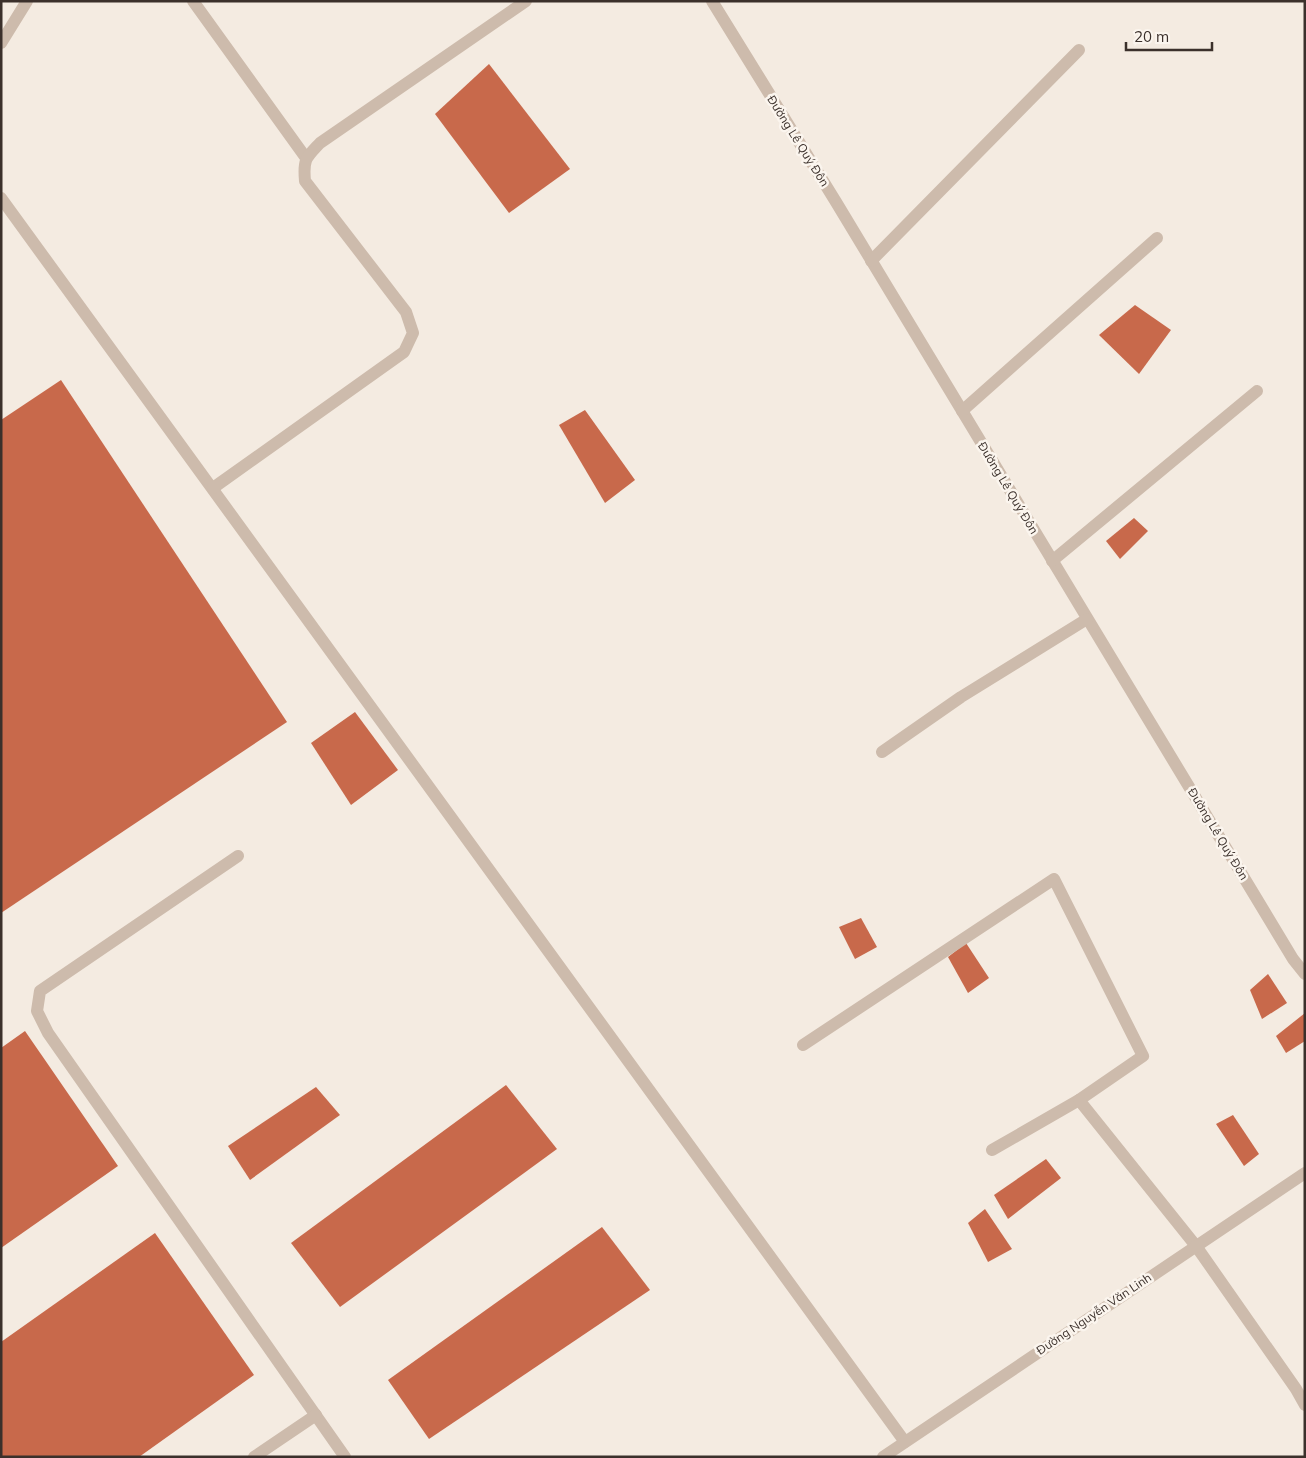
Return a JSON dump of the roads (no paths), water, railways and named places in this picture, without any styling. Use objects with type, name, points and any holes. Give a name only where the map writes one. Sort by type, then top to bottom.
[{"type":"street","points":[[1,43],[27,1]]},
{"type":"street","points":[[193,1],[306,158]]},
{"type":"street","points":[[213,488],[404,352],[413,333],[406,312],[305,181],[304,167],[306,158],[320,143],[526,1]]},
{"type":"street","name":"Đường Lê Quý Đôn","points":[[712,1],[1293,959],[1305,974]]},
{"type":"street","points":[[871,261],[1079,50]]},
{"type":"street","points":[[1,198],[905,1442]]},
{"type":"street","points":[[962,411],[1157,238]]},
{"type":"street","points":[[1052,561],[1257,391]]},
{"type":"street","points":[[882,752],[962,697],[1087,618]]},
{"type":"street","points":[[238,856],[40,991],[37,1011],[48,1034],[345,1457]]},
{"type":"street","points":[[803,1045],[1054,879],[1143,1056],[1079,1100],[992,1150]]},
{"type":"street","points":[[1079,1100],[1196,1246],[1296,1389],[1305,1405]]},
{"type":"street","name":"Đường Nguyễn Văn Linh","points":[[883,1457],[1305,1173]]},
{"type":"street","points":[[254,1457],[316,1415]]}]
